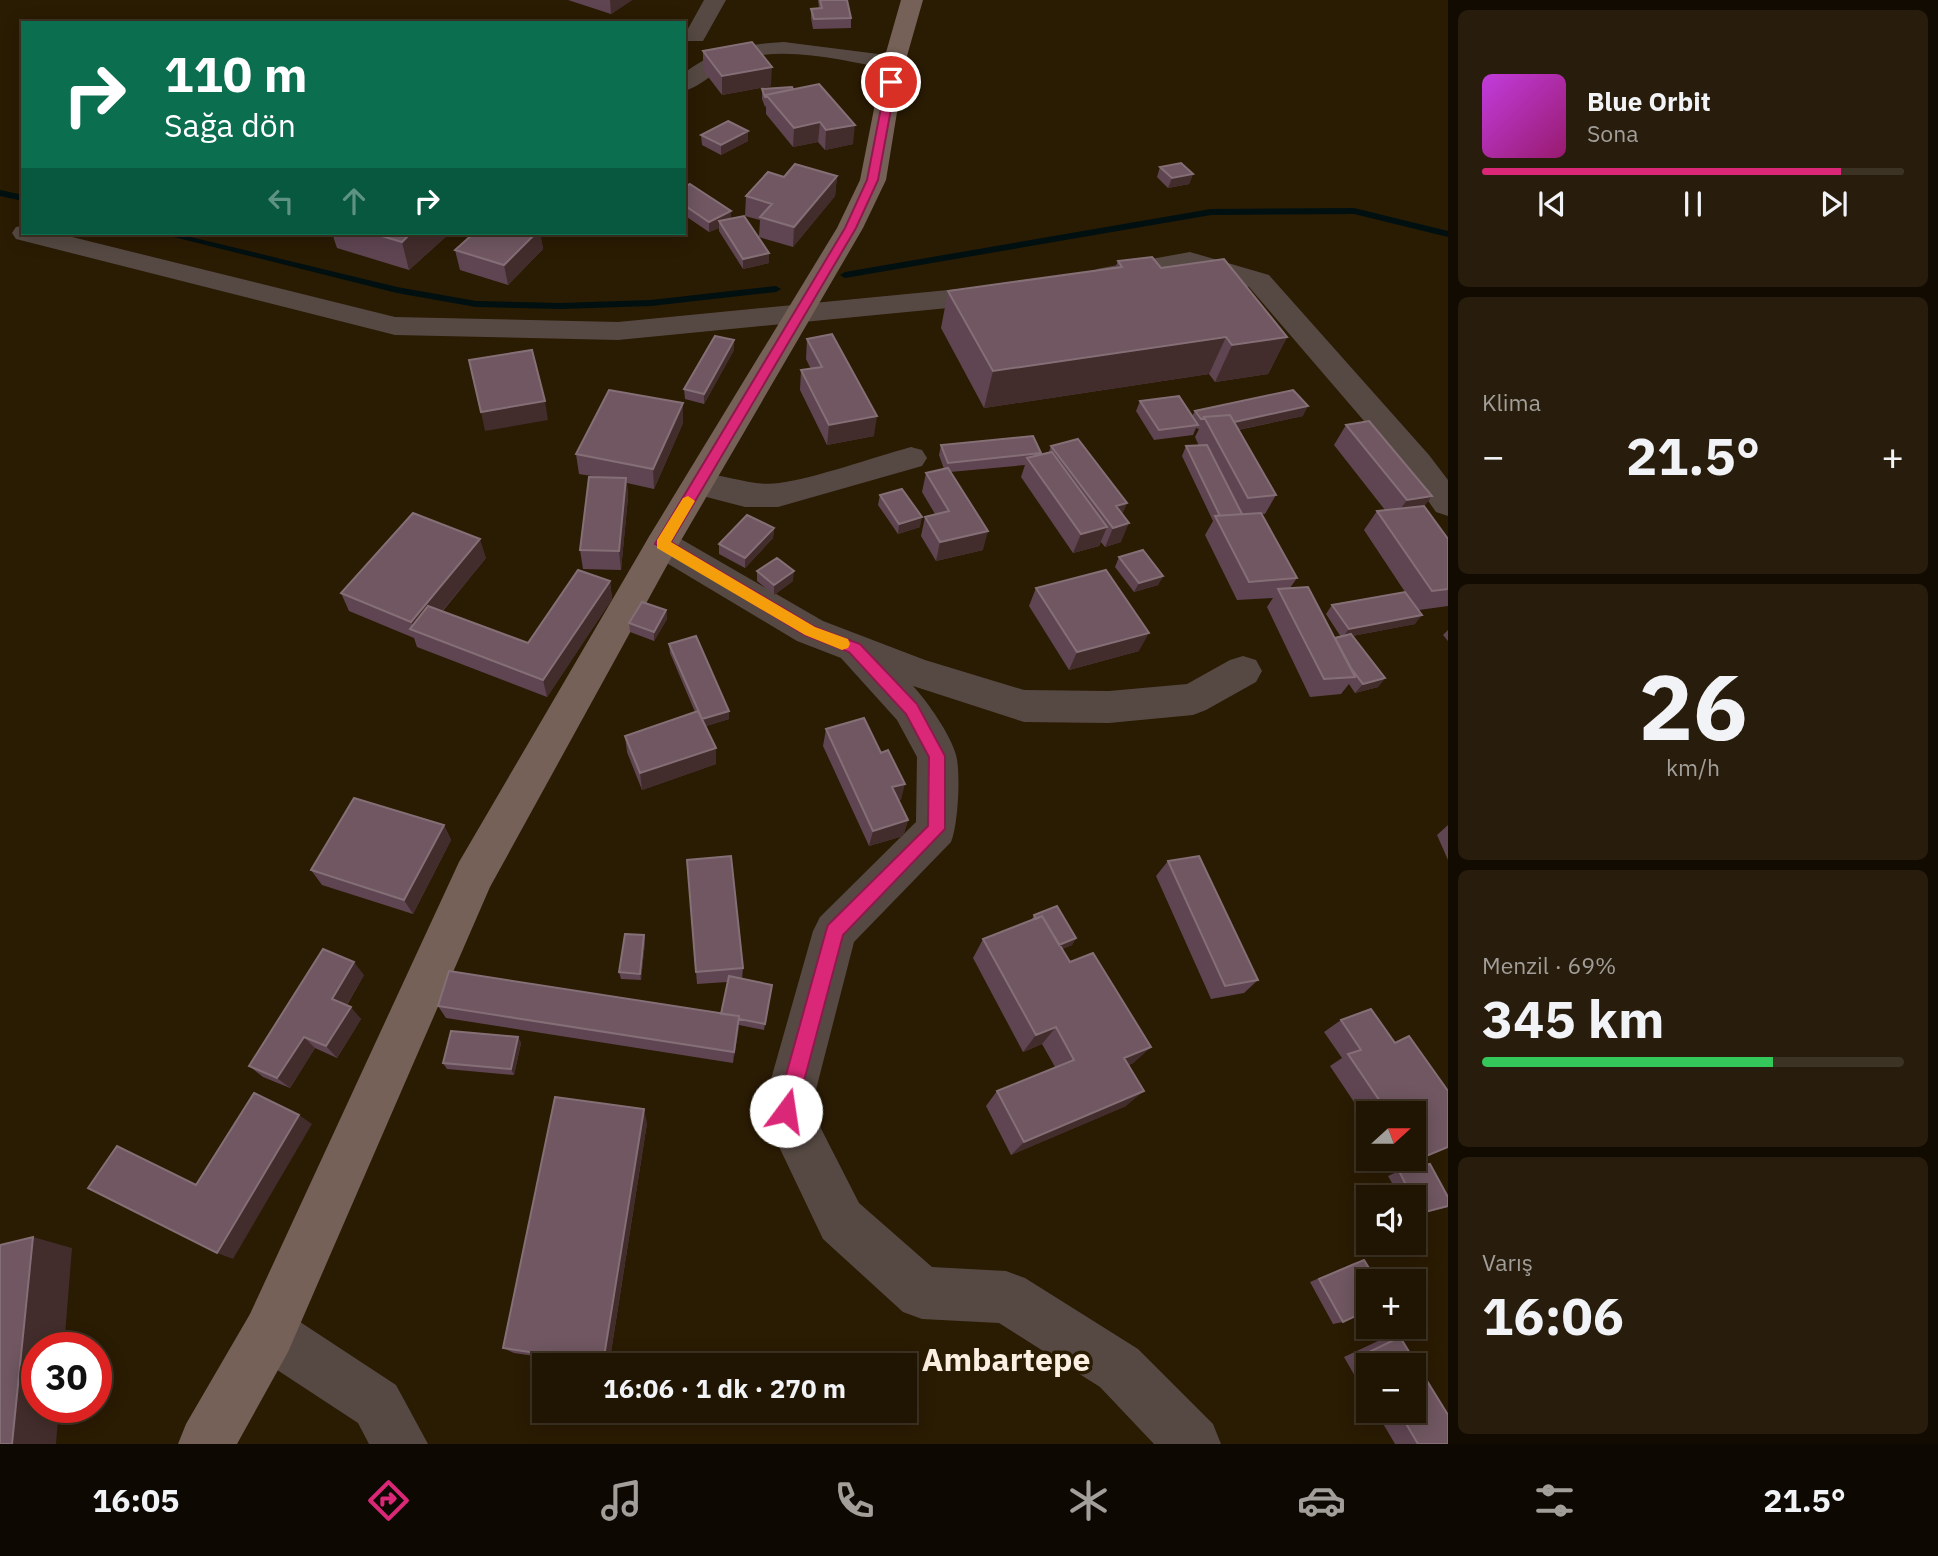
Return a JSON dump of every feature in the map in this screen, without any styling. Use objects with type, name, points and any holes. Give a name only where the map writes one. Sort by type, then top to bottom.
[{"type":"street","points":[[695,36],[715,0]]},
{"type":"street","points":[[206,1444],[269,1332],[474,876],[662,544],[801,315],[850,228],[873,180],[894,63],[912,0]]},
{"type":"street","points":[[686,82],[699,69],[732,55],[759,48],[807,50],[894,63]]},
{"type":"street","points":[[0,227],[21,231]]},
{"type":"street","points":[[36,235],[395,326],[618,331],[801,315],[1033,289]]},
{"type":"street","points":[[1086,279],[1191,260],[1259,281],[1418,463],[1448,504]]},
{"type":"street","points":[[699,484],[745,495],[778,495],[911,458]]},
{"type":"street","points":[[662,544],[810,631],[1024,706],[1109,707],[1193,699],[1243,671]]},
{"type":"street","points":[[854,648],[911,709],[937,756],[936,829],[835,931],[786,1111],[841,1222],[922,1293],[1006,1297],[1119,1368],[1193,1444]]},
{"type":"street","points":[[269,1332],[377,1404],[400,1444]]},
{"type":"building","points":[[820,0],[847,0],[851,18],[814,19],[811,9],[822,8]]},
{"type":"building","points":[[752,42],[772,67],[722,76],[703,51]]},
{"type":"building","points":[[819,84],[855,125],[826,130],[820,122],[794,128],[766,95]]},
{"type":"building","points":[[762,89],[793,89],[766,97]]},
{"type":"building","points":[[728,121],[748,131],[721,145],[701,135]]},
{"type":"building","points":[[1181,163],[1193,174],[1172,178],[1160,167]]},
{"type":"building","points":[[795,164],[837,176],[794,227],[760,217],[772,204],[746,196],[768,172],[784,177]]},
{"type":"building","points":[[690,184],[731,211],[709,222],[686,206],[686,186]]},
{"type":"building","points":[[744,216],[769,253],[743,259],[719,221]]},
{"type":"building","points":[[379,235],[409,235],[402,242]]},
{"type":"building","points":[[472,235],[534,235],[504,265],[455,250]]},
{"type":"building","points":[[1152,257],[1161,268],[1224,259],[1287,337],[1232,345],[1226,337],[993,371],[948,291],[1122,267],[1118,261]]},
{"type":"building","points":[[832,334],[877,416],[829,425],[801,370],[822,367],[807,339]]},
{"type":"building","points":[[715,336],[734,340],[704,394],[684,389]]},
{"type":"building","points":[[532,350],[545,401],[481,412],[469,360]]},
{"type":"building","points":[[609,390],[683,403],[653,469],[576,454]]},
{"type":"building","points":[[1293,390],[1308,406],[1234,422],[1230,415],[1201,419],[1195,411]]},
{"type":"building","points":[[1179,396],[1198,425],[1159,430],[1140,401]]},
{"type":"building","points":[[1230,415],[1276,495],[1248,498],[1204,417]]},
{"type":"building","points":[[1369,421],[1432,496],[1407,500],[1346,425]]},
{"type":"building","points":[[1033,436],[1041,453],[948,463],[941,445]]},
{"type":"building","points":[[1078,439],[1127,503],[1116,506],[1129,523],[1113,528],[1051,446]]},
{"type":"building","points":[[1207,445],[1242,514],[1220,516],[1186,446]]},
{"type":"building","points":[[1052,452],[1107,527],[1081,534],[1027,458]]},
{"type":"building","points":[[948,468],[988,531],[940,542],[925,517],[949,511],[926,473]]},
{"type":"building","points":[[589,477],[626,478],[619,551],[580,550]]},
{"type":"building","points":[[902,489],[922,517],[899,524],[880,495]]},
{"type":"building","points":[[1424,506],[1448,539],[1448,589],[1432,591],[1377,511]]},
{"type":"building","points":[[413,513],[480,539],[411,622],[341,593]]},
{"type":"building","points":[[1261,513],[1297,578],[1249,582],[1215,516]]},
{"type":"building","points":[[747,515],[774,528],[745,558],[719,544]]},
{"type":"building","points":[[1143,550],[1163,576],[1139,583],[1119,557]]},
{"type":"building","points":[[777,558],[794,571],[774,585],[757,571]]},
{"type":"building","points":[[578,570],[610,581],[543,680],[410,629],[428,606],[528,643]]},
{"type":"building","points":[[1106,570],[1149,633],[1077,652],[1036,588]]},
{"type":"building","points":[[1308,587],[1355,677],[1324,679],[1278,589]]},
{"type":"building","points":[[1405,592],[1422,615],[1349,629],[1332,605]]},
{"type":"building","points":[[642,602],[666,610],[654,632],[629,623]]},
{"type":"building","points":[[1351,634],[1385,678],[1363,684],[1335,638]]},
{"type":"building","points":[[696,636],[729,711],[702,719],[669,644]]},
{"type":"building","points":[[698,711],[716,748],[640,773],[625,736]]},
{"type":"building","points":[[864,718],[881,753],[888,750],[905,784],[892,787],[908,820],[873,831],[826,729]]},
{"type":"building","points":[[354,798],[444,825],[404,900],[311,870]]},
{"type":"building","points":[[731,856],[743,968],[696,972],[687,860]]},
{"type":"building","points":[[1199,856],[1258,980],[1225,986],[1168,861]]},
{"type":"building","points":[[1057,906],[1076,938],[1059,945],[1042,916],[1036,919],[1034,915]]},
{"type":"building","points":[[1042,916],[1070,962],[1093,953],[1151,1047],[1124,1058],[1144,1091],[1024,1142],[997,1091],[1074,1060],[1056,1027],[1036,1035],[983,939]]},
{"type":"building","points":[[625,934],[644,935],[640,974],[619,972]]},
{"type":"building","points":[[323,949],[354,962],[332,999],[351,1007],[326,1046],[304,1037],[277,1078],[249,1066]]},
{"type":"building","points":[[449,971],[739,1016],[734,1052],[438,1006]]},
{"type":"building","points":[[729,976],[772,985],[765,1024],[721,1014]]},
{"type":"building","points":[[1371,1009],[1395,1043],[1409,1036],[1448,1091],[1448,1147],[1426,1156],[1426,1101],[1380,1101],[1348,1054],[1361,1050],[1341,1020]]},
{"type":"building","points":[[451,1031],[518,1037],[511,1069],[443,1063]]},
{"type":"building","points":[[254,1093],[299,1115],[217,1253],[88,1188],[117,1146],[196,1185]]},
{"type":"building","points":[[555,1097],[644,1109],[605,1353],[536,1353],[503,1348]]},
{"type":"building","points":[[1430,1164],[1448,1197],[1448,1206],[1426,1212],[1426,1185],[1406,1185],[1399,1171],[1426,1171],[1426,1165]]},
{"type":"building","points":[[33,1237],[23,1332],[21,1332],[12,1444],[0,1444],[0,1245]]},
{"type":"building","points":[[1364,1260],[1370,1269],[1356,1269],[1356,1316],[1343,1322],[1319,1279]]},
{"type":"building","points":[[1401,1339],[1410,1353],[1367,1353]]},
{"type":"building","points":[[1426,1379],[1448,1415],[1448,1444],[1418,1444],[1406,1423],[1426,1423]]},
{"type":"waterway","points":[[0,193],[21,198]]},
{"type":"waterway","points":[[845,275],[1211,212],[1354,211],[1448,234]]},
{"type":"waterway","points":[[171,235],[397,290],[476,304],[560,306],[651,303],[776,289]]},
{"type":"slow traffic","points":[[688,501],[662,544],[810,631],[842,644]]},
{"type":"district","name":"Ambartepe","points":[[1006,1359]]},
{"type":"route","points":[[786,1111],[835,931],[936,829],[937,756],[911,709],[854,648],[810,631],[662,544],[801,315],[850,228],[873,180],[891,82]]}]
